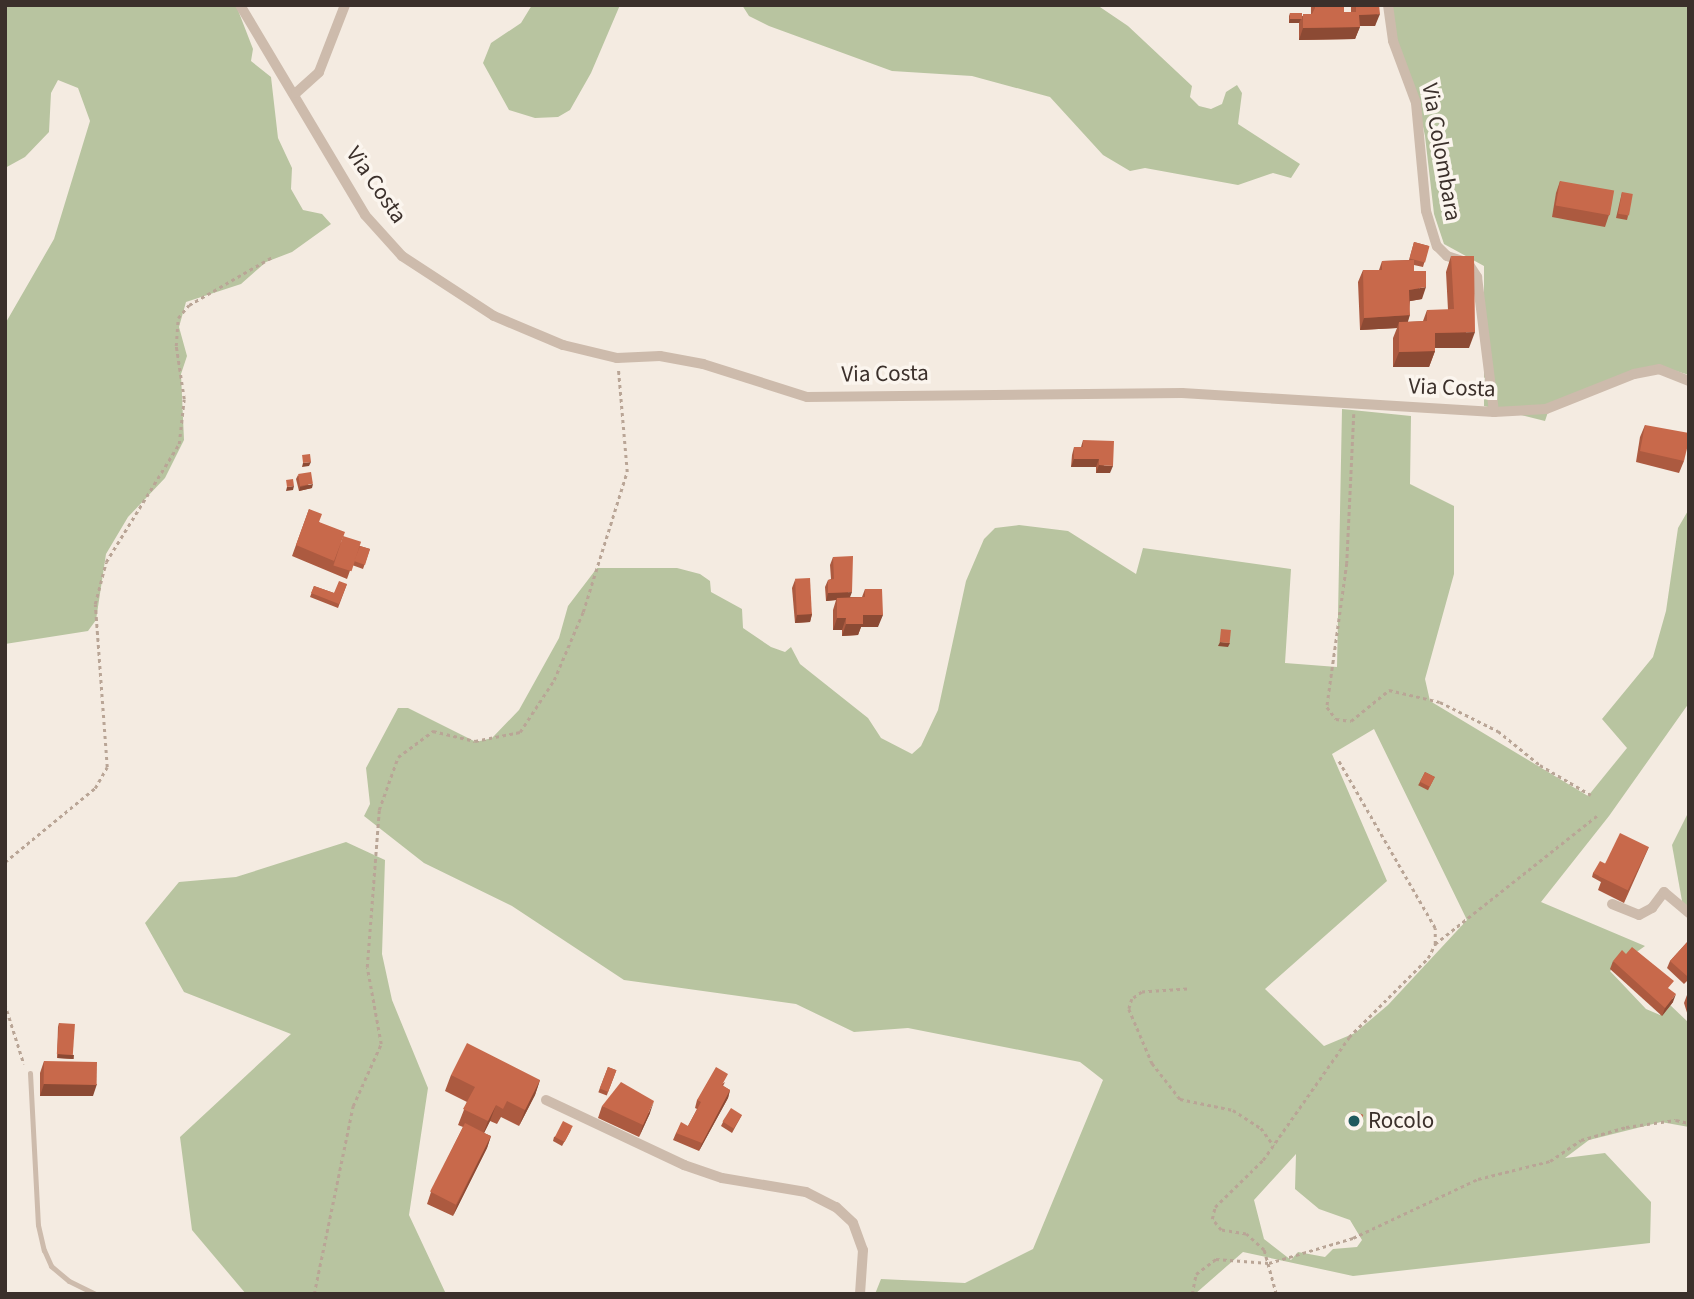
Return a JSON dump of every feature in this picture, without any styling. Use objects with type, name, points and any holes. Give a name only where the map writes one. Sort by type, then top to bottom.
[{"type":"street","name":"Via Costa","points":[[240,5],[296,93],[365,215],[402,256],[494,316],[563,345],[617,358],[660,356],[703,364],[807,397],[1182,393],[1494,412],[1546,409],[1634,374],[1659,369],[1689,381]]},
{"type":"street","points":[[296,93],[319,72],[345,5]]},
{"type":"street","name":"Via Colombara","points":[[1388,5],[1394,41],[1416,103],[1426,211],[1437,246],[1447,256],[1468,263],[1477,277],[1494,412]]},
{"type":"street","points":[[1612,904],[1639,915],[1652,908],[1664,892],[1689,914]]},
{"type":"street","points":[[546,1100],[684,1165],[722,1178],[806,1192],[836,1207],[853,1223],[863,1250],[860,1294]]},
{"type":"lane","points":[[30,1073],[38,1225],[44,1250],[51,1266],[69,1281],[96,1294]]},
{"type":"path","points":[[5,862],[95,788],[107,767],[95,604],[106,562],[179,444],[184,399],[176,346],[178,318],[189,304],[272,257]]},
{"type":"path","points":[[314,1294],[354,1106],[381,1044],[367,967],[379,810],[398,757],[433,731],[475,741],[520,732],[554,680],[583,612],[627,472],[617,358]]},
{"type":"path","points":[[1354,404],[1346,574],[1326,708],[1336,719],[1351,721],[1389,690],[1440,702],[1498,731],[1540,765],[1591,795]]},
{"type":"path","points":[[1276,1294],[1264,1250],[1246,1234],[1221,1230],[1212,1219],[1215,1207],[1274,1146],[1349,1037],[1428,958],[1434,944],[1435,928],[1338,760]]},
{"type":"path","points":[[1434,944],[1599,814]]},
{"type":"path","points":[[1187,989],[1142,992],[1132,999],[1129,1009],[1152,1063],[1180,1099],[1233,1110],[1261,1128],[1274,1146]]},
{"type":"path","points":[[5,1004],[19,1056],[30,1073]]},
{"type":"path","points":[[1192,1294],[1196,1274],[1216,1259],[1269,1264],[1353,1238],[1478,1179],[1550,1161],[1581,1140],[1626,1127],[1676,1120],[1689,1123]]},
{"type":"green space","points":[[5,5],[236,5],[253,49],[251,61],[271,77],[278,138],[292,168],[291,189],[303,210],[322,214],[331,224],[292,252],[266,262],[241,284],[186,302],[179,327],[187,356],[181,374],[184,440],[165,478],[128,517],[106,554],[96,620],[88,631],[5,644],[5,324],[54,239],[90,121],[78,88],[58,80],[51,93],[49,132],[25,157],[5,168]]},
{"type":"green space","points":[[532,5],[620,5],[591,73],[570,110],[558,117],[535,118],[509,110],[483,63],[491,43],[521,23]]},
{"type":"green space","points":[[742,5],[1097,5],[1128,26],[1192,86],[1190,97],[1199,106],[1211,109],[1222,104],[1226,92],[1237,85],[1242,93],[1238,124],[1300,164],[1291,178],[1273,173],[1238,185],[1145,168],[1130,171],[1103,155],[1050,97],[972,76],[892,71],[769,26],[749,16]]},
{"type":"green space","points":[[1389,5],[1689,5],[1689,375],[1666,368],[1551,403],[1545,421],[1484,406],[1484,266],[1444,244],[1434,214],[1425,136],[1415,90],[1388,41]]},
{"type":"green space","points":[[1342,409],[1411,416],[1410,484],[1454,506],[1454,574],[1425,679],[1430,701],[1588,796],[1627,748],[1602,719],[1653,657],[1666,611],[1678,528],[1689,509],[1689,703],[1609,816],[1541,902],[1645,946],[1610,971],[1646,1009],[1660,1015],[1668,1003],[1689,1023],[1689,1127],[1661,1122],[1589,1140],[1565,1158],[1605,1153],[1651,1202],[1650,1243],[1353,1276],[1243,1252],[1195,1294],[875,1294],[881,1279],[965,1283],[1033,1249],[1103,1080],[1080,1062],[908,1028],[854,1032],[796,1004],[624,980],[512,906],[424,863],[364,816],[370,804],[366,768],[398,708],[408,708],[476,742],[492,738],[519,710],[559,638],[568,606],[597,568],[677,568],[700,574],[710,581],[711,592],[742,609],[743,628],[771,647],[785,652],[791,647],[800,664],[868,718],[881,738],[912,754],[921,746],[938,710],[966,581],[984,539],[995,528],[1019,525],[1068,531],[1136,574],[1143,548],[1291,569],[1285,663],[1337,667]],"holes":[[[1374,729],[1467,920],[1388,1005],[1355,1033],[1324,1046],[1265,989],[1387,881],[1332,754]],[[1296,1154],[1295,1189],[1319,1209],[1350,1220],[1362,1240],[1357,1247],[1333,1249],[1325,1257],[1298,1252],[1291,1260],[1264,1239],[1254,1200]]]},
{"type":"green space","points":[[1689,811],[1689,917],[1684,912],[1672,845]]},
{"type":"green space","points":[[346,842],[385,860],[382,954],[392,1000],[428,1088],[409,1215],[446,1294],[246,1294],[192,1230],[180,1137],[291,1034],[184,992],[145,923],[179,882],[236,877]]},
{"type":"building","points":[[1315,5],[1344,5],[1344,12],[1356,12],[1356,5],[1379,5],[1380,14],[1359,15],[1360,27],[1303,28],[1303,14],[1312,14]]},
{"type":"building","points":[[1290,13],[1302,13],[1302,19],[1290,19]]},
{"type":"building","points":[[1560,181],[1614,191],[1610,215],[1556,206]]},
{"type":"building","points":[[1622,192],[1633,194],[1629,216],[1618,214]]},
{"type":"building","points":[[1414,242],[1429,246],[1425,263],[1410,258]]},
{"type":"building","points":[[1451,256],[1474,256],[1475,332],[1435,333],[1435,351],[1399,352],[1399,322],[1427,321],[1427,310],[1454,309]]},
{"type":"building","points":[[1414,260],[1414,271],[1426,271],[1426,287],[1409,290],[1410,315],[1364,318],[1363,270],[1382,270],[1382,261]]},
{"type":"building","points":[[1645,425],[1689,433],[1684,461],[1640,451]]},
{"type":"building","points":[[1083,440],[1114,441],[1113,466],[1099,465],[1099,459],[1074,459],[1074,447],[1083,447]]},
{"type":"building","points":[[310,454],[311,462],[303,463],[302,455]]},
{"type":"building","points":[[311,472],[313,484],[300,486],[298,474]]},
{"type":"building","points":[[293,479],[294,486],[287,487],[286,480]]},
{"type":"building","points":[[309,509],[322,514],[319,522],[345,532],[334,561],[296,545]]},
{"type":"building","points":[[343,536],[361,542],[351,571],[333,565]]},
{"type":"building","points":[[360,546],[370,549],[365,565],[354,561]]},
{"type":"building","points":[[853,556],[852,592],[828,593],[828,580],[834,579],[833,557]]},
{"type":"building","points":[[810,578],[812,614],[797,615],[795,579]]},
{"type":"building","points":[[339,581],[347,584],[339,604],[311,593],[314,586],[334,593]]},
{"type":"building","points":[[865,589],[882,589],[883,615],[863,615],[863,624],[846,624],[846,618],[837,618],[837,598],[865,597]]},
{"type":"building","points":[[1221,629],[1231,630],[1230,643],[1220,642]]},
{"type":"building","points":[[1425,772],[1435,777],[1430,787],[1420,782]]},
{"type":"building","points":[[1620,833],[1649,847],[1628,890],[1599,876]]},
{"type":"building","points":[[1600,861],[1608,865],[1603,878],[1593,873]]},
{"type":"building","points":[[1689,940],[1689,975],[1687,976],[1670,961]]},
{"type":"building","points":[[1632,947],[1674,981],[1668,988],[1676,994],[1665,1008],[1613,961],[1622,950],[1626,954]]},
{"type":"building","points":[[59,1023],[75,1024],[73,1055],[57,1054]]},
{"type":"building","points":[[467,1043],[540,1080],[525,1110],[507,1101],[503,1109],[496,1105],[488,1121],[463,1109],[475,1087],[451,1075]]},
{"type":"building","points":[[44,1061],[97,1062],[97,1085],[44,1084]]},
{"type":"building","points":[[608,1067],[616,1070],[608,1092],[600,1088]]},
{"type":"building","points":[[716,1067],[728,1074],[722,1085],[730,1090],[702,1143],[676,1133],[681,1122],[688,1126],[701,1102],[697,1100]]},
{"type":"building","points":[[621,1082],[654,1101],[643,1125],[602,1106]]},
{"type":"building","points":[[731,1108],[742,1115],[734,1128],[723,1122]]},
{"type":"building","points":[[1353,1111],[1363,1115],[1359,1124],[1349,1120]]},
{"type":"building","points":[[563,1121],[573,1126],[565,1142],[555,1137]]},
{"type":"building","points":[[465,1123],[491,1136],[456,1205],[430,1192]]},
{"type":"place","name":"Rocolo","points":[[1354,1121]]}]
